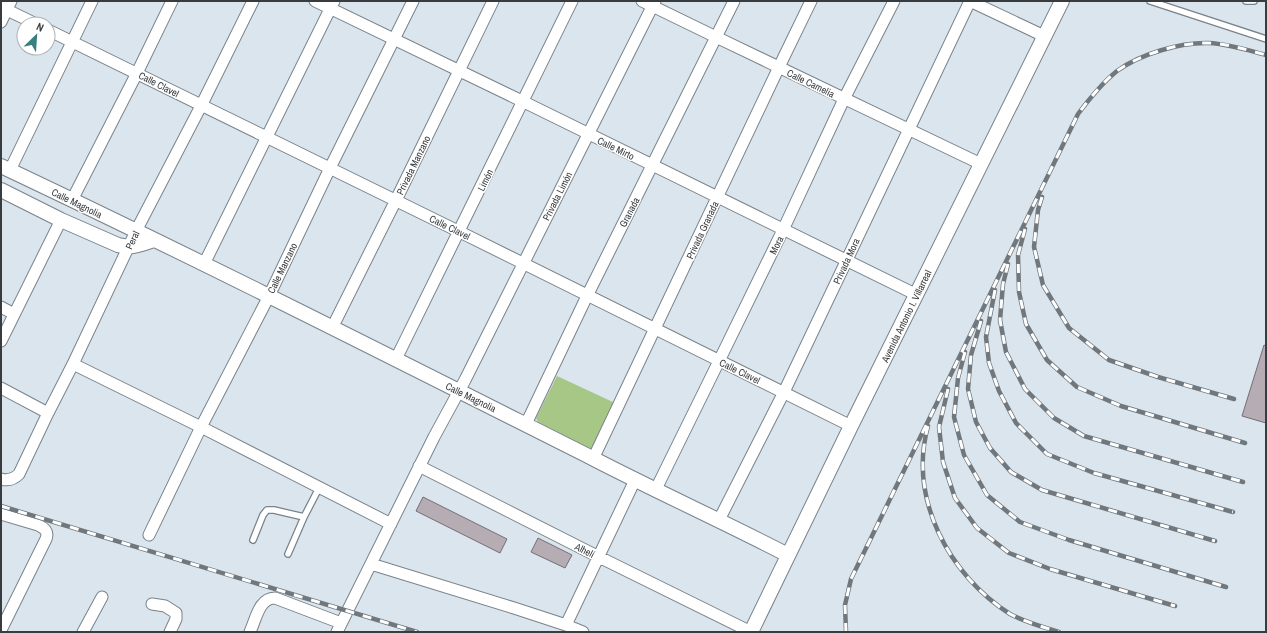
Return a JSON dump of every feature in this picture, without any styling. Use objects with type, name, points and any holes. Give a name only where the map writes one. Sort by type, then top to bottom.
[{"type":"street","points":[[5,168],[92,1]]},
{"type":"street","points":[[72,200],[172,1]]},
{"type":"street","name":"Peral","points":[[1,478],[8,480],[19,474],[136,231],[201,106],[253,1]]},
{"type":"street","name":"Calle Mirto","points":[[315,1],[332,5],[459,71],[917,295]]},
{"type":"street","name":"Calle Manzano","points":[[149,534],[201,427],[269,296],[330,168],[413,1]]},
{"type":"street","name":"Privada Manzano","points":[[332,328],[493,1]]},
{"type":"street","name":"Limón","points":[[396,359],[524,102],[572,1]]},
{"type":"street","name":"Calle Camelia","points":[[642,1],[654,4],[716,37],[981,164]]},
{"type":"street","name":"Granada","points":[[526,424],[587,296],[734,1]]},
{"type":"street","name":"Privada Granada","points":[[593,459],[811,1]]},
{"type":"street","name":"Mora","points":[[656,489],[783,230],[844,99],[894,1]]},
{"type":"street","points":[[970,1],[1044,36]]},
{"type":"street","name":"Privada Mora","points":[[719,520],[784,392],[970,1]]},
{"type":"street","name":"Avenida Antonio I. Villarreal","points":[[751,632],[851,426],[1062,1]]},
{"type":"street","name":"Privada Limón","points":[[339,627],[419,466],[459,391],[654,4]]},
{"type":"street","points":[[204,264],[332,5]]},
{"type":"street","points":[[1,22],[6,6],[23,16]]},
{"type":"street","name":"Calle Clavel","points":[[56,34],[201,106],[396,200],[851,426]]},
{"type":"street","name":"Calle Magnolia","points":[[5,168],[269,296],[635,480],[788,555]]},
{"type":"street","points":[[1,190],[114,244],[129,247],[154,240]]},
{"type":"street","points":[[1,341],[62,220]]},
{"type":"street","points":[[1,307],[14,314]]},
{"type":"street","points":[[73,364],[201,427],[391,524]]},
{"type":"street","points":[[1,388],[48,413]]},
{"type":"street","name":"Alhelí","points":[[419,466],[751,632]]},
{"type":"street","points":[[566,625],[635,480]]},
{"type":"street","points":[[1,514],[43,527],[47,534],[46,539],[1,630]]},
{"type":"street","points":[[371,564],[566,625],[582,632]]},
{"type":"street","points":[[84,632],[102,596]]},
{"type":"street","points":[[250,632],[261,606],[266,600],[276,598],[339,627]]},
{"type":"street","points":[[152,604],[165,606],[176,613],[176,619],[170,632]]},
{"type":"lane","points":[[1150,1],[1266,39]]},
{"type":"lane","points":[[1246,1],[1254,1]]},
{"type":"lane","points":[[288,554],[304,517],[319,488]]},
{"type":"lane","points":[[252,540],[263,515],[267,510],[274,510],[304,517]]},
{"type":"green space","points":[[557,376],[615,403],[593,447],[589,449],[538,422],[536,418]]},
{"type":"building","points":[[1264,345],[1266,346],[1266,423],[1242,416]]},
{"type":"building","points":[[423,497],[507,539],[500,553],[416,511]]},
{"type":"building","points":[[538,538],[572,555],[565,568],[531,552]]},
{"type":"railway","points":[[846,632],[845,605],[851,579],[1078,114],[1096,91],[1117,71],[1137,59],[1161,50],[1198,43],[1209,43],[1231,46],[1266,55]]},
{"type":"railway","points":[[1042,197],[1038,210],[1034,247],[1043,285],[1069,328],[1109,360],[1158,377],[1234,399]]},
{"type":"railway","points":[[1025,229],[1018,255],[1019,292],[1026,324],[1047,360],[1077,387],[1121,406],[1245,443]]},
{"type":"railway","points":[[1008,264],[1003,284],[1000,320],[1006,352],[1025,389],[1054,418],[1084,436],[1243,482]]},
{"type":"railway","points":[[995,290],[986,337],[989,363],[999,391],[1016,423],[1047,454],[1094,473],[1233,512]]},
{"type":"railway","points":[[981,321],[971,355],[968,389],[976,422],[990,448],[1011,472],[1042,490],[1215,541]]},
{"type":"railway","points":[[965,352],[958,378],[954,417],[964,455],[987,495],[1020,522],[1069,540],[1226,587]]},
{"type":"railway","points":[[948,389],[939,427],[943,462],[955,498],[977,528],[1009,553],[1050,569],[1175,606]]},
{"type":"railway","points":[[928,426],[923,453],[924,481],[929,507],[939,533],[952,557],[988,598],[1010,614],[1028,622],[1059,632]]},
{"type":"railway","points":[[1,506],[417,632]]}]
